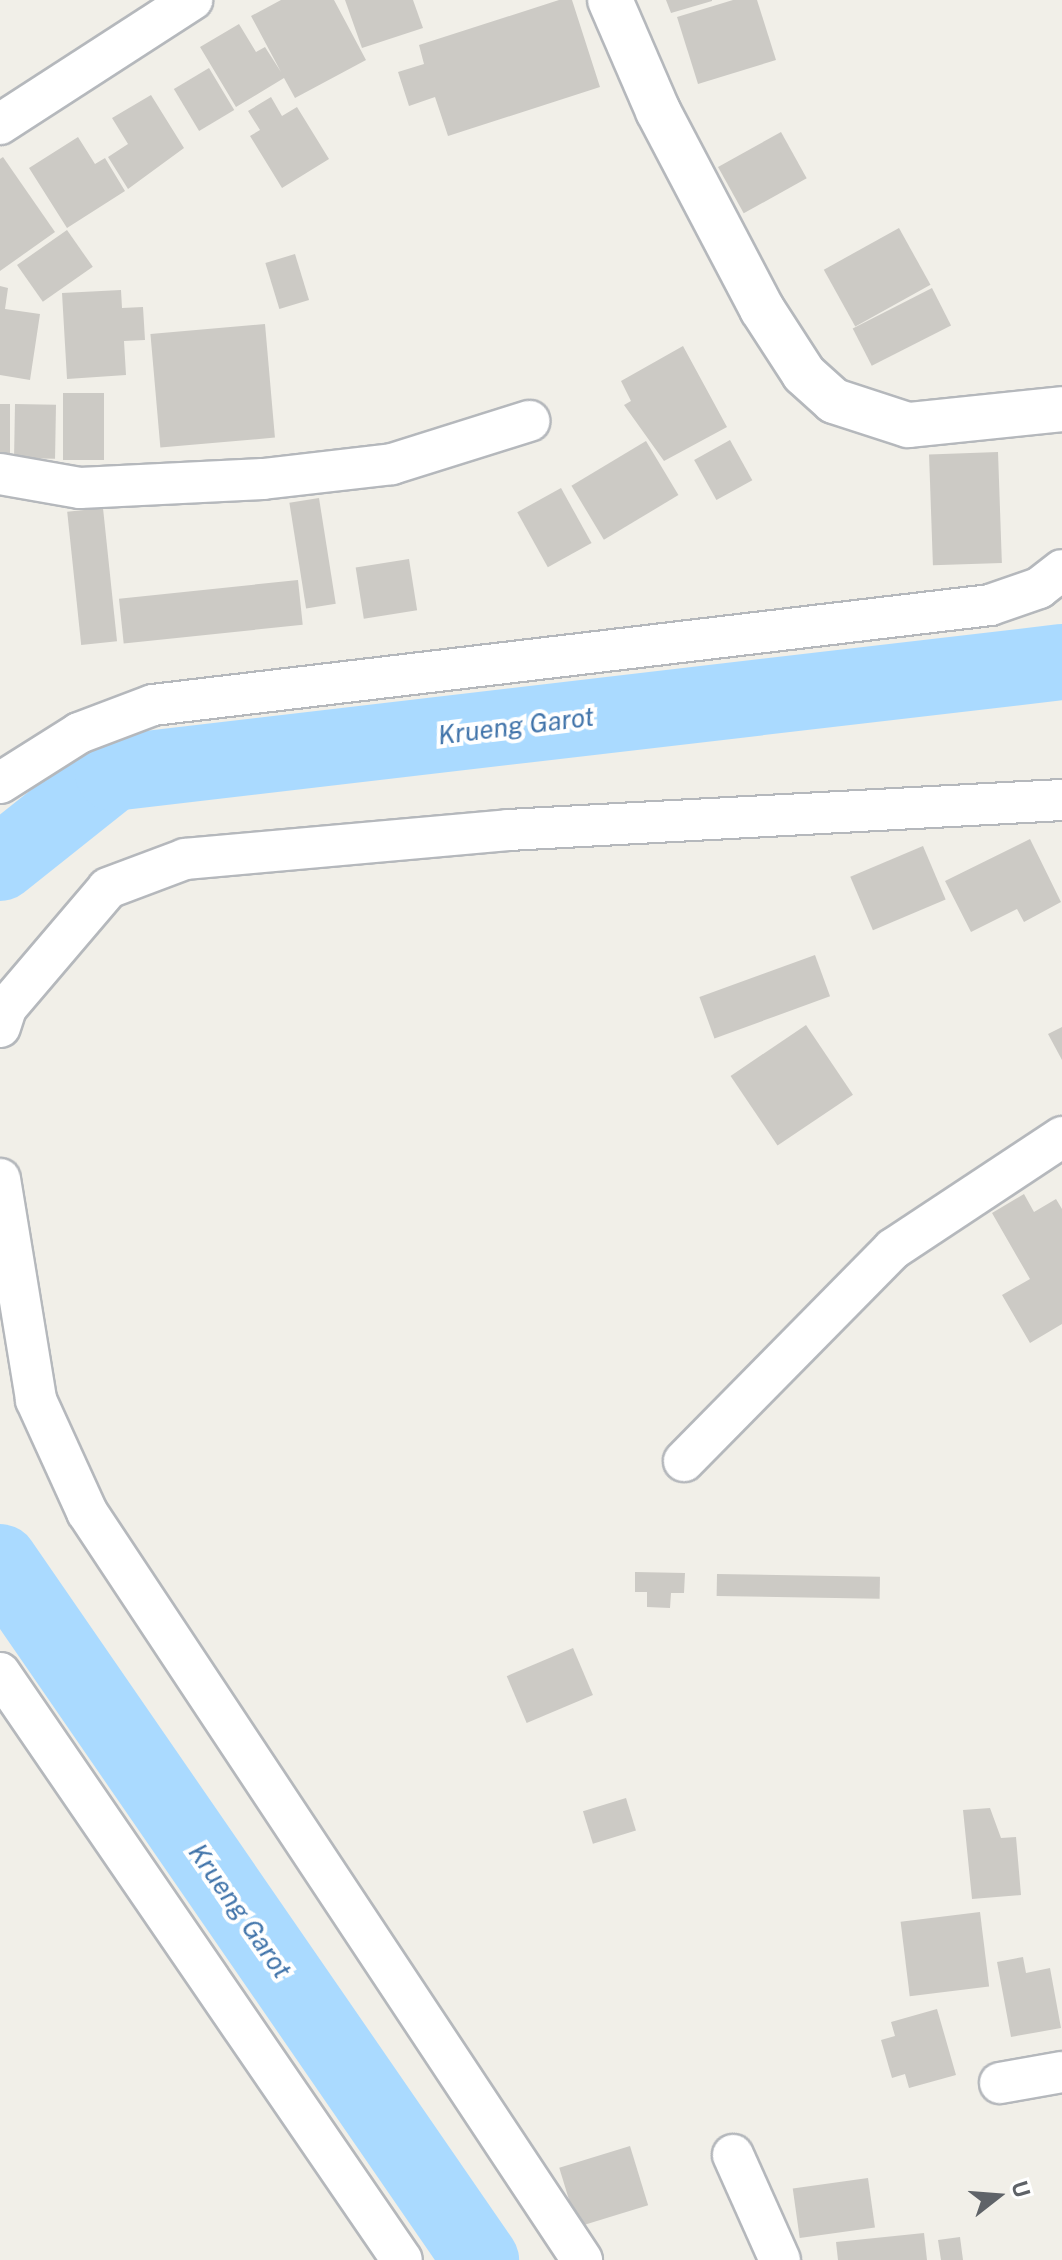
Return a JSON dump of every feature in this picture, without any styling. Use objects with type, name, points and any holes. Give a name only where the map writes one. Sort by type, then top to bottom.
[{"type":"street","points":[[0,124],[192,0]]},
{"type":"street","points":[[610,0],[762,309],[804,374],[834,401],[908,425],[1062,409]]},
{"type":"street","points":[[0,474],[80,488],[263,479],[392,464],[529,421]]},
{"type":"street","points":[[0,783],[79,733],[153,705],[990,605],[1039,588],[1062,570]]},
{"type":"street","points":[[0,1027],[6,1008],[108,888],[185,859],[508,830],[1062,800]]},
{"type":"street","points":[[684,1461],[893,1249],[1062,1137]]},
{"type":"street","points":[[0,1179],[36,1400],[87,1512],[582,2260]]},
{"type":"street","points":[[0,1673],[402,2260]]},
{"type":"street","points":[[1000,2083],[1062,2072]]},
{"type":"street","points":[[733,2155],[780,2260]]},
{"type":"building","points":[[281,0],[334,0],[366,60],[295,98],[284,78],[236,107],[200,47],[239,24],[256,52],[265,47],[281,72],[251,16]]},
{"type":"building","points":[[345,0],[413,0],[423,28],[362,48]]},
{"type":"building","points":[[559,0],[572,0],[600,87],[448,136],[435,97],[409,106],[398,72],[424,64],[419,45]]},
{"type":"building","points":[[666,0],[712,0],[712,1],[671,13]]},
{"type":"building","points":[[733,0],[757,0],[776,60],[698,84],[677,17]]},
{"type":"building","points":[[209,68],[234,110],[199,131],[174,89]]},
{"type":"building","points":[[151,95],[184,148],[128,189],[108,157],[128,144],[112,118]]},
{"type":"building","points":[[271,97],[282,116],[297,107],[329,159],[282,188],[250,136],[260,130],[248,111]]},
{"type":"building","points":[[781,132],[807,178],[744,213],[718,167]]},
{"type":"building","points":[[78,137],[95,164],[105,158],[125,191],[67,228],[29,168]]},
{"type":"building","points":[[3,157],[55,232],[0,271],[0,159]]},
{"type":"building","points":[[899,228],[931,285],[855,327],[824,270]]},
{"type":"building","points":[[67,230],[93,267],[43,302],[17,265]]},
{"type":"building","points":[[295,254],[309,300],[279,309],[265,263]]},
{"type":"building","points":[[0,286],[8,288],[5,309],[40,314],[30,380],[0,375]]},
{"type":"building","points":[[932,288],[951,325],[872,366],[853,328]]},
{"type":"building","points":[[121,290],[122,308],[143,307],[145,340],[124,341],[126,375],[67,379],[62,293]]},
{"type":"building","points":[[265,324],[275,438],[160,448],[150,334]]},
{"type":"building","points":[[683,346],[727,427],[664,461],[624,405],[631,401],[621,381]]},
{"type":"building","points":[[63,393],[104,393],[104,460],[63,460]]},
{"type":"building","points":[[0,404],[10,404],[10,458],[0,458]]},
{"type":"building","points":[[15,404],[56,405],[55,459],[14,458]]},
{"type":"building","points":[[730,440],[752,480],[716,500],[694,460]]},
{"type":"building","points":[[646,441],[678,495],[604,540],[571,486]]},
{"type":"building","points":[[998,452],[1002,563],[933,565],[929,454]]},
{"type":"building","points":[[561,488],[592,543],[548,567],[517,512]]},
{"type":"building","points":[[319,498],[336,604],[306,608],[289,503]]},
{"type":"building","points":[[103,508],[117,641],[81,645],[67,512]]},
{"type":"building","points":[[409,559],[417,610],[364,619],[356,567]]},
{"type":"building","points":[[298,580],[303,625],[124,644],[119,599]]},
{"type":"building","points":[[1030,839],[1061,902],[1024,922],[1017,909],[971,932],[945,881]]},
{"type":"building","points":[[923,846],[946,899],[873,930],[850,877]]},
{"type":"building","points":[[815,955],[830,996],[714,1038],[699,997]]},
{"type":"building","points":[[806,1025],[853,1095],[778,1146],[731,1076]]},
{"type":"building","points":[[1062,1027],[1062,1060],[1048,1034]]},
{"type":"building","points":[[1024,1194],[1034,1212],[1056,1199],[1062,1209],[1062,1324],[1030,1343],[1002,1295],[1030,1279],[992,1213]]},
{"type":"building","points":[[635,1572],[685,1573],[684,1593],[671,1593],[670,1608],[647,1607],[647,1592],[635,1592]]},
{"type":"building","points":[[717,1574],[880,1577],[880,1599],[717,1596]]},
{"type":"building","points":[[573,1648],[593,1695],[527,1723],[507,1676]]},
{"type":"building","points":[[626,1798],[636,1831],[593,1844],[583,1811]]},
{"type":"building","points":[[990,1808],[1001,1838],[1016,1837],[1021,1895],[972,1899],[963,1810]]},
{"type":"building","points":[[980,1912],[989,1986],[910,1996],[901,1922]]},
{"type":"building","points":[[1023,1957],[1026,1973],[1050,1968],[1061,2028],[1011,2037],[997,1962]]},
{"type":"building","points":[[937,2009],[956,2075],[909,2088],[905,2074],[892,2078],[881,2040],[895,2036],[891,2022]]},
{"type":"building","points":[[630,2146],[648,2205],[577,2227],[559,2168]]},
{"type":"building","points":[[868,2178],[875,2228],[800,2238],[793,2189]]},
{"type":"building","points":[[924,2233],[927,2260],[838,2260],[836,2242]]},
{"type":"building","points":[[960,2237],[963,2260],[941,2260],[938,2240]]},
{"type":"waterway","name":"Krueng Garot","points":[[0,863],[113,773],[1062,662]]},
{"type":"waterway","name":"Krueng Garot","points":[[0,1562],[481,2260]]}]
